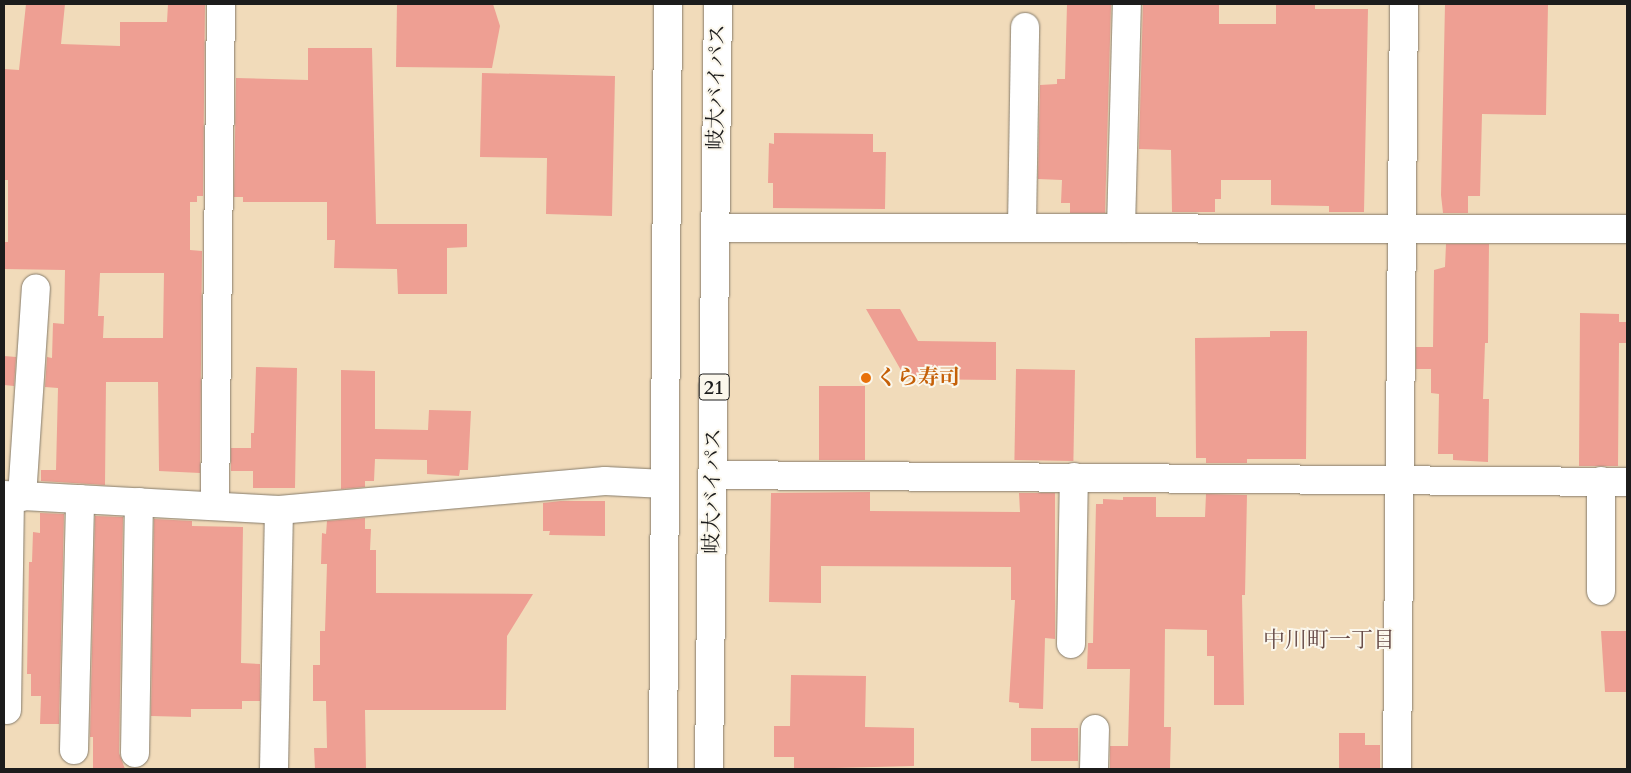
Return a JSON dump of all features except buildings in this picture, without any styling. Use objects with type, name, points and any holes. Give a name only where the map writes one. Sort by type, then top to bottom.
[{"type":"main road","points":[[214,506],[222,4]]},
{"type":"main road","points":[[663,769],[668,4]]},
{"type":"main road","name":"岐大バイパス","points":[[709,769],[718,4]]},
{"type":"main road","points":[[1121,228],[1127,4]]},
{"type":"main road","points":[[1397,769],[1404,4]]},
{"type":"main road","points":[[1022,227],[1025,27]]},
{"type":"main road","points":[[716,228],[1627,229]]},
{"type":"main road","points":[[7,710],[12,496],[36,288]]},
{"type":"main road","points":[[713,475],[1627,482]]},
{"type":"main road","points":[[1071,644],[1074,477]]},
{"type":"main road","points":[[12,496],[278,510],[604,481],[665,484]]},
{"type":"main road","points":[[1600,481],[1600,591]]},
{"type":"main road","points":[[74,750],[80,499]]},
{"type":"main road","points":[[135,753],[139,502]]},
{"type":"main road","points":[[274,769],[278,510]]},
{"type":"main road","points":[[1094,769],[1095,729]]},
{"type":"place","name":"くら寿司","points":[[866,378]]},
{"type":"district","name":"中川町一丁目","points":[[1329,641]]}]
